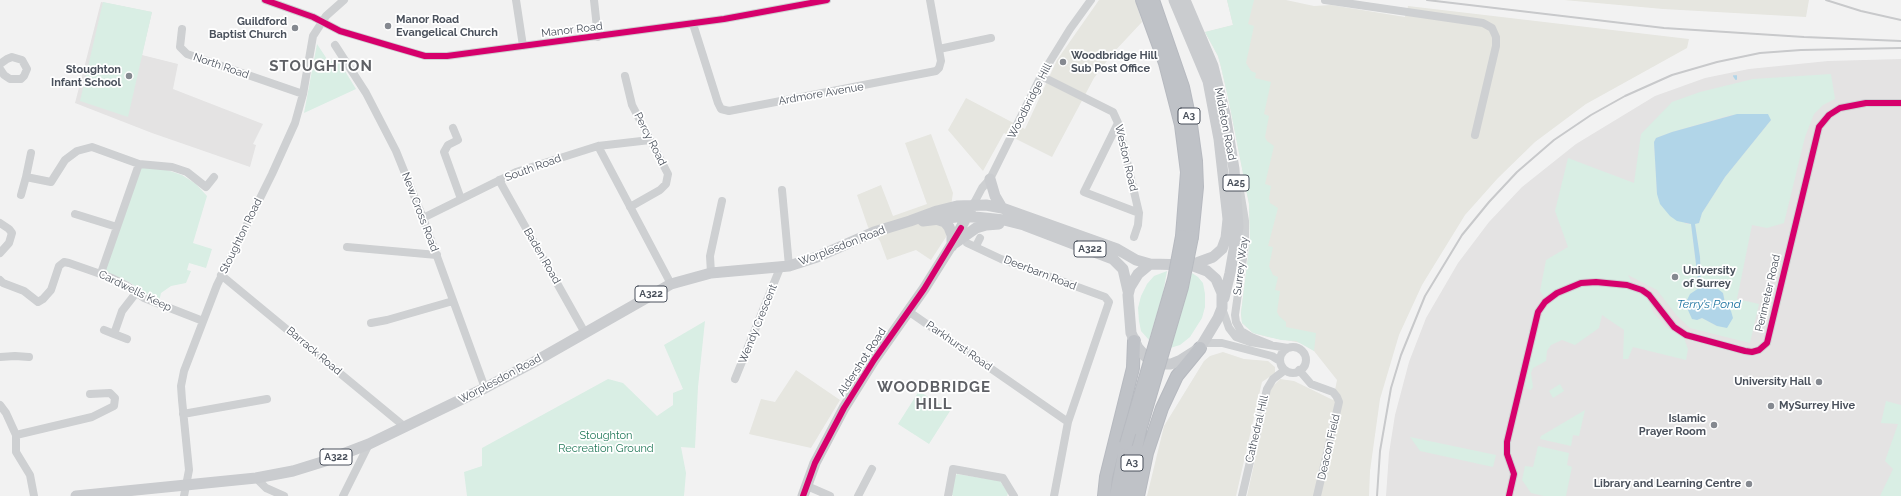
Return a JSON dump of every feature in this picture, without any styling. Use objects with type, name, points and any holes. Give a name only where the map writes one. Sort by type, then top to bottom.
[{"type":"highway","name":"A3","points":[[1116,496],[1126,444],[1187,237],[1184,140],[1173,91],[1142,0]]},
{"type":"highway","name":"A3","points":[[1126,496],[1140,430],[1182,287],[1187,237],[1197,187],[1196,161],[1191,125],[1183,87],[1153,0]]},
{"type":"highway","points":[[1104,496],[1106,477],[1133,368],[1134,341]]},
{"type":"highway","points":[[1138,496],[1147,453],[1162,408],[1177,376],[1201,346]]},
{"type":"main road","name":"Midleton Road","points":[[1174,0],[1179,16],[1208,81],[1219,139],[1228,224],[1224,246],[1213,258],[1191,265]]},
{"type":"main road","name":"Midleton Road","points":[[1185,0],[1213,66],[1225,114],[1234,169],[1238,227],[1223,304]]},
{"type":"main road","points":[[990,178],[995,196],[1002,208]]},
{"type":"main road","points":[[1117,249],[1146,256],[1178,257],[1203,255],[1213,248],[1220,238],[1226,202]]},
{"type":"main road","points":[[952,246],[973,205]]},
{"type":"main road","name":"Worplesdon Road","points":[[76,496],[186,491],[293,471],[322,462],[369,444],[485,388],[671,284],[712,273],[785,267],[822,255],[874,232],[910,222],[937,210],[973,205],[1002,208],[1117,249],[1132,259],[1150,264]]},
{"type":"main road","name":"Worplesdon Road","points":[[910,222],[967,216],[1004,220],[1029,226],[1113,259],[1123,269],[1128,295]]},
{"type":"main road","points":[[936,219],[945,222],[949,227],[952,235],[952,246]]},
{"type":"main road","points":[[952,246],[971,231],[982,226],[998,224],[1029,226]]},
{"type":"main road","name":"Aldershot Road","points":[[805,491],[815,463],[839,418],[871,365],[952,246]]},
{"type":"main road","points":[[1150,264],[1191,265],[1207,271],[1216,280],[1220,286],[1223,304],[1213,328],[1201,346],[1178,361],[1161,364],[1146,357],[1134,341],[1131,333],[1128,295],[1134,278],[1141,270],[1150,264]]},
{"type":"street","name":"Manor Road","points":[[265,0],[313,17],[340,30],[425,56],[447,56],[693,24],[790,4],[827,0]]},
{"type":"street","name":"Stoughton Road","points":[[186,491],[189,470],[181,386],[187,364],[221,275],[289,138],[303,94],[313,36],[321,22],[344,0]]},
{"type":"street","points":[[516,0],[523,46]]},
{"type":"street","points":[[594,0],[598,37]]},
{"type":"street","name":"Ardmore Avenue","points":[[693,24],[718,103],[721,109],[729,111],[929,74],[939,68],[941,61],[930,0]]},
{"type":"street","name":"Woodbridge Hill","points":[[973,205],[982,188],[990,178],[1041,76],[1062,41],[1091,0]]},
{"type":"street","points":[[1325,0],[1483,23],[1492,28],[1496,37],[1496,46],[1475,135]]},
{"type":"street","name":"North Road","points":[[182,29],[180,47],[187,54],[303,94]]},
{"type":"street","points":[[939,49],[991,38]]},
{"type":"street","name":"New Cross Road","points":[[335,45],[374,109],[396,151],[437,255],[485,388]]},
{"type":"street","points":[[0,64],[12,57],[22,60],[27,69],[24,76],[10,79],[4,75],[0,69]]},
{"type":"street","name":"Percy Road","points":[[625,76],[632,105],[668,174],[666,184],[660,190],[630,207]]},
{"type":"street","name":"Weston Road","points":[[1041,76],[1113,112],[1118,123],[1139,213],[1138,225],[1134,237]]},
{"type":"street","name":"Perimeter Road","points":[[1509,496],[1514,474],[1507,454],[1507,442],[1538,312],[1544,302],[1557,293],[1582,283],[1596,282],[1627,285],[1642,290],[1649,295],[1674,327],[1686,336],[1745,351],[1752,352],[1759,350],[1767,343],[1819,127],[1829,114],[1840,108],[1866,103],[1901,103]]},
{"type":"street","points":[[1118,123],[1084,192],[1139,213]]},
{"type":"street","points":[[453,128],[458,140],[448,145],[444,152],[461,199]]},
{"type":"street","name":"South Road","points":[[423,218],[516,172],[598,146],[650,140]]},
{"type":"street","points":[[26,176],[51,182],[65,160],[77,151],[92,146],[139,164],[172,167],[187,172],[206,187],[214,177]]},
{"type":"street","points":[[598,146],[671,284]]},
{"type":"street","points":[[21,195],[31,152]]},
{"type":"street","points":[[101,273],[139,164]]},
{"type":"street","name":"Surrey Way","points":[[1234,169],[1245,221],[1245,244],[1235,315],[1236,322],[1241,330],[1251,337],[1271,345]]},
{"type":"street","name":"Baden Road","points":[[498,180],[585,333]]},
{"type":"street","points":[[782,190],[785,267]]},
{"type":"street","points":[[712,273],[710,256],[722,201]]},
{"type":"street","points":[[75,214],[117,227]]},
{"type":"street","points":[[0,223],[12,233],[9,243],[0,253]]},
{"type":"street","points":[[976,246],[980,238]]},
{"type":"street","name":"Deerbarn Road","points":[[967,243],[1001,259],[1105,297],[1109,302],[1068,422]]},
{"type":"street","points":[[347,247],[437,255]]},
{"type":"street","name":"Cardwells Keep","points":[[0,280],[3,283],[24,291],[38,302],[51,290],[59,266],[64,262],[101,273],[126,285],[136,293],[160,305],[203,321]]},
{"type":"street","name":"Wendy Crescent","points":[[736,379],[785,267]]},
{"type":"street","name":"Barrack Road","points":[[221,275],[405,427]]},
{"type":"street","points":[[114,334],[122,310],[136,293]]},
{"type":"street","points":[[371,323],[387,320],[453,301]]},
{"type":"street","name":"Surrey Way","points":[[1223,304],[1230,332],[1236,337],[1250,342],[1288,348]]},
{"type":"street","name":"Parkhurst Road","points":[[908,312],[1068,422]]},
{"type":"street","points":[[104,330],[127,339]]},
{"type":"street","points":[[1201,346],[1222,343],[1272,356],[1280,361],[1285,370],[1292,372],[1299,370],[1304,364],[1303,352],[1296,347],[1288,348],[1283,352],[1280,361]]},
{"type":"street","points":[[0,357],[29,357]]},
{"type":"street","name":"Cathedral Hill","points":[[1242,496],[1267,389],[1273,379],[1285,370]]},
{"type":"street","name":"Deacon Field","points":[[1299,370],[1311,384],[1333,392],[1339,402],[1317,496]]},
{"type":"street","points":[[16,435],[92,417],[114,406],[115,398],[110,393],[90,394]]},
{"type":"street","points":[[183,414],[266,399]]},
{"type":"street","points":[[0,405],[6,413],[16,435],[16,452],[30,475],[34,496]]},
{"type":"street","points":[[1054,496],[1068,422]]},
{"type":"street","points":[[343,496],[369,444]]},
{"type":"street","points":[[948,496],[953,469],[1003,478],[1014,496]]},
{"type":"street","points":[[858,496],[872,470]]},
{"type":"street","points":[[256,478],[266,488],[284,496]]},
{"type":"street","points":[[805,491],[830,496]]},
{"type":"shaded area","points":[[1099,0],[1135,0],[1142,22],[1113,53],[1094,78],[1052,157],[1004,133],[983,171],[948,130],[966,98],[1025,129],[1057,60]]},
{"type":"shaded area","points":[[1227,0],[1286,0],[1314,6],[1331,5],[1405,17],[1408,6],[1689,39],[1687,48],[1586,104],[1535,142],[1498,178],[1465,215],[1422,285],[1399,335],[1380,399],[1370,471],[1369,496],[1247,496],[1271,388],[1280,379],[1294,381],[1333,400],[1337,380],[1314,351],[1302,343],[1253,333],[1242,323],[1241,313],[1250,241],[1249,204],[1221,67],[1218,56],[1205,32],[1233,25]]},
{"type":"shaded area","points":[[1564,0],[1809,0],[1806,17],[1663,9]]},
{"type":"shaded area","name":"Stoughton Infant School","points":[[101,2],[152,12],[142,55],[178,64],[173,89],[263,124],[253,144],[256,145],[250,167],[152,133],[75,103]]},
{"type":"shaded area","name":"University of Surrey","points":[[1901,59],[1901,481],[1897,496],[1386,496],[1389,453],[1395,415],[1409,362],[1426,318],[1458,263],[1489,222],[1522,187],[1576,144],[1655,96],[1705,78],[1749,69],[1828,61]]},
{"type":"shaded area","points":[[931,134],[953,193],[946,237],[931,260],[916,250],[887,260],[880,241],[868,227],[857,195],[881,185],[893,216],[927,204],[905,143]]},
{"type":"shaded area","points":[[1223,352],[1244,359],[1268,361],[1275,367],[1275,373],[1262,382],[1236,496],[1147,496],[1164,426],[1204,361],[1210,356]]},
{"type":"shaded area","points":[[796,370],[840,400],[811,448],[749,434],[761,399],[775,402]]},
{"type":"green space","points":[[1227,0],[1254,0],[1248,24],[1254,26],[1246,63],[1251,71],[1256,73],[1255,78],[1271,82],[1264,114],[1269,116],[1265,137],[1267,141],[1274,146],[1265,184],[1271,186],[1269,198],[1270,203],[1278,208],[1268,246],[1273,247],[1269,266],[1273,275],[1278,277],[1275,290],[1280,291],[1277,312],[1286,322],[1286,327],[1316,333],[1314,351],[1296,341],[1281,340],[1253,333],[1242,323],[1241,313],[1250,241],[1249,204],[1221,67],[1218,56],[1205,32],[1233,25]]},
{"type":"green space","points":[[103,2],[152,12],[128,117],[80,101]]},
{"type":"green space","points":[[317,44],[329,62],[337,58],[356,89],[304,113]]},
{"type":"green space","points":[[1831,74],[1835,99],[1823,105],[1814,114],[1805,137],[1784,223],[1767,228],[1752,225],[1737,299],[1759,304],[1750,343],[1690,328],[1677,316],[1657,290],[1628,275],[1637,292],[1648,299],[1653,312],[1667,328],[1684,338],[1688,349],[1686,360],[1633,347],[1628,359],[1623,359],[1624,330],[1602,315],[1599,328],[1575,345],[1562,340],[1551,345],[1547,351],[1546,361],[1533,368],[1531,373],[1533,387],[1531,390],[1527,389],[1525,382],[1543,310],[1549,305],[1540,291],[1546,260],[1568,247],[1555,211],[1568,158],[1634,183],[1641,134],[1672,102],[1700,92],[1753,79]],"holes":[[[1731,115],[1771,120],[1725,177],[1702,213],[1699,223],[1695,224],[1700,257],[1701,288],[1711,288],[1723,293],[1725,303],[1717,326],[1702,318],[1697,320],[1699,289],[1691,224],[1686,224],[1657,194],[1654,142],[1656,138],[1672,132]]]},
{"type":"green space","points":[[141,167],[167,170],[182,175],[196,184],[207,196],[193,243],[212,249],[206,268],[189,263],[187,270],[191,271],[186,283],[171,286],[161,293],[159,302],[129,282],[105,271]]},
{"type":"green space","points":[[1167,271],[1163,293],[1149,340],[1141,331],[1139,321],[1138,308],[1141,296],[1147,284],[1154,276]]},
{"type":"green space","points":[[1192,273],[1203,283],[1205,307],[1202,318],[1190,337],[1180,345],[1170,348]]},
{"type":"green space","name":"Stoughton Recreation Ground","points":[[705,321],[698,387],[695,448],[681,447],[686,473],[684,496],[467,496],[464,472],[482,466],[482,448],[608,379],[623,383],[657,416],[673,405],[673,393],[683,389],[664,345]]},
{"type":"green space","points":[[1560,384],[1564,391],[1553,398],[1549,391]]},
{"type":"green space","points":[[919,391],[950,411],[929,444],[898,424]]},
{"type":"green space","points":[[1886,401],[1901,405],[1901,496],[1880,496],[1893,469],[1885,461],[1898,424],[1881,423]]},
{"type":"green space","points":[[1585,410],[1579,436],[1573,435],[1571,446],[1540,439],[1541,436]]},
{"type":"green space","points":[[1410,437],[1496,455],[1493,467],[1420,451]]},
{"type":"green space","points":[[1538,446],[1569,453],[1567,465],[1572,467],[1566,496],[1544,496],[1531,493],[1522,480],[1525,466],[1533,467]]},
{"type":"green space","points":[[957,474],[1000,481],[1008,493],[1007,496],[953,496],[951,493],[954,478]]},
{"type":"water","name":"Terry’s Pond","points":[[1737,114],[1768,114],[1771,120],[1725,177],[1702,213],[1699,223],[1695,224],[1700,257],[1701,288],[1718,289],[1723,293],[1725,303],[1731,311],[1733,318],[1727,328],[1717,326],[1702,318],[1697,320],[1692,319],[1688,310],[1687,300],[1690,294],[1699,288],[1691,224],[1677,221],[1670,216],[1660,204],[1657,194],[1654,142],[1656,138],[1672,132]]},
{"type":"waterway","points":[[1734,76],[1736,79],[1736,76]]},
{"type":"railway","points":[[1427,0],[1664,28],[1804,37],[1901,41]]},
{"type":"railway","points":[[1826,0],[1861,11],[1901,20]]},
{"type":"railway","points":[[1377,496],[1380,451],[1391,388],[1401,355],[1425,296],[1462,235],[1489,202],[1517,172],[1554,140],[1591,115],[1625,96],[1672,75],[1717,62],[1760,53],[1801,50],[1901,48]]},
{"type":"cycle path","points":[[265,0],[313,17],[340,31],[425,56],[447,56],[724,19],[827,0]]},
{"type":"cycle path","points":[[1509,496],[1514,474],[1507,454],[1507,442],[1538,312],[1545,302],[1557,293],[1581,283],[1596,282],[1627,285],[1642,290],[1649,295],[1674,327],[1686,335],[1745,351],[1752,352],[1759,350],[1767,343],[1819,127],[1829,115],[1840,108],[1866,103],[1901,103]]},
{"type":"cycle path","points":[[803,496],[815,463],[844,408],[874,360],[924,289],[961,228]]},
{"type":"place","name":"Manor Road Evangelical Church","points":[[388,26]]},
{"type":"place","name":"Guildford Baptist Church","points":[[295,28]]},
{"type":"place","name":"Woodbridge Hill Sub Post Office","points":[[1063,62]]},
{"type":"place","name":"Stoughton Infant School","points":[[129,76]]},
{"type":"place","name":"University of Surrey","points":[[1675,277]]},
{"type":"place","name":"University Hall","points":[[1819,382]]},
{"type":"place","name":"MySurrey Hive","points":[[1771,406]]},
{"type":"place","name":"Islamic Prayer Room","points":[[1714,425]]},
{"type":"place","name":"Library and Learning Centre","points":[[1749,484]]},
{"type":"district","name":"STOUGHTON","points":[[321,66]]},
{"type":"district","name":"WOODBRIDGE HILL","points":[[934,396]]}]
